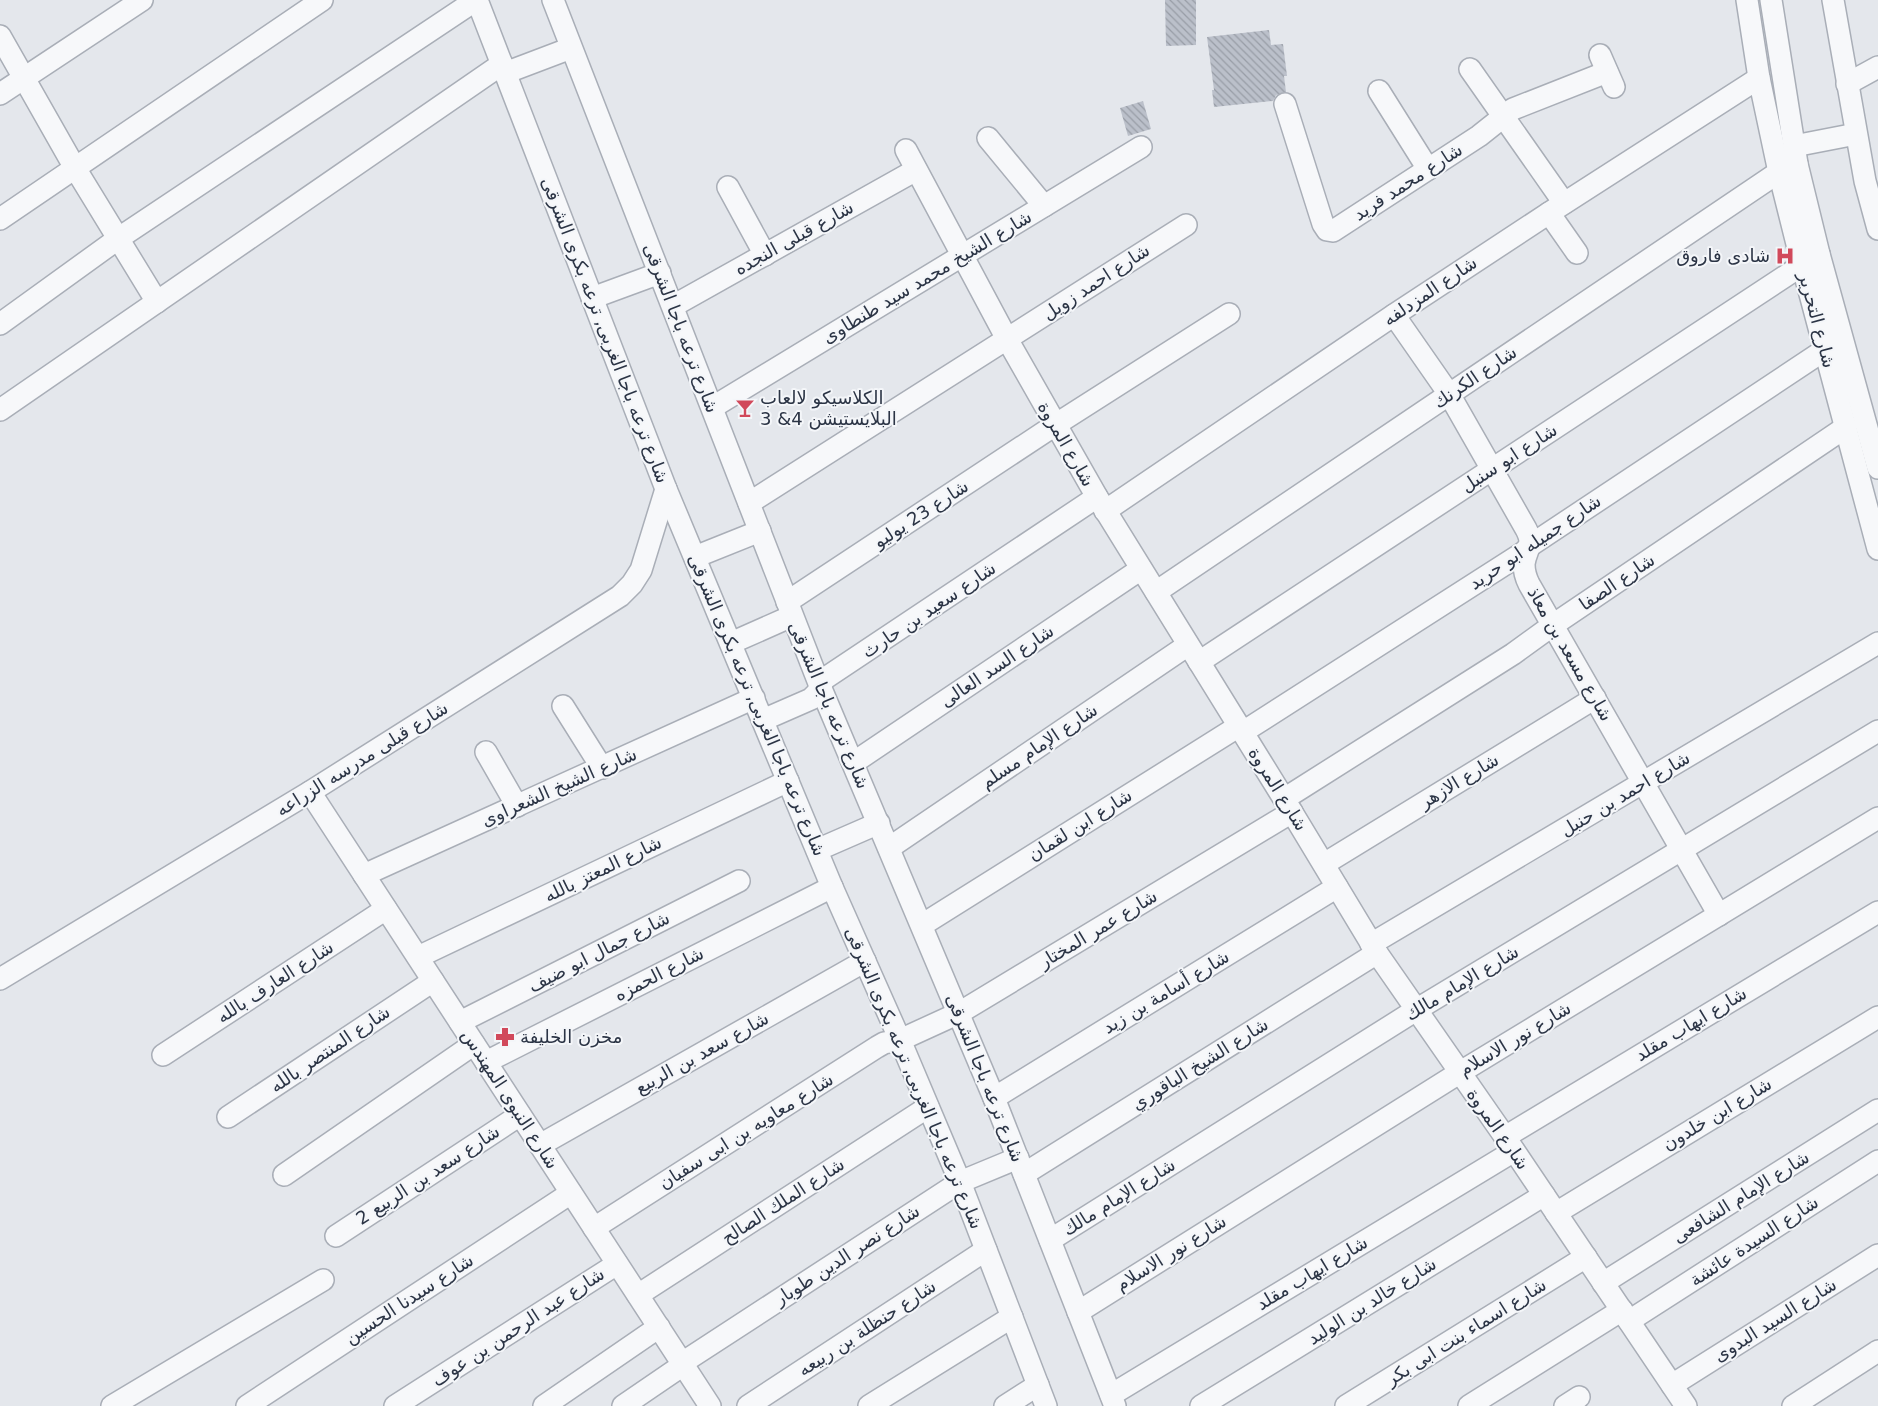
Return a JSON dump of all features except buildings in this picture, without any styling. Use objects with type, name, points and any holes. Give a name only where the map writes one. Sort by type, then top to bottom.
[{"type":"street","points":[[0,94],[142,0]]},
{"type":"street","points":[[0,219],[322,0]]},
{"type":"street","points":[[0,324],[119,238],[476,0]]},
{"type":"street","name":"شارع ترعه باجا الغربى, ترعه بكرى الشرقى","points":[[476,0],[666,489],[832,887],[960,1182],[1046,1406]]},
{"type":"street","name":"شارع ترعه باجا الشرقى","points":[[552,0],[820,686],[994,1098],[1113,1401]]},
{"type":"street","name":"شارع التحرير","points":[[1747,0],[1759,78],[1790,161]]},
{"type":"street","name":"شارع التحرير","points":[[1771,0],[1790,161],[1826,349],[1878,549]]},
{"type":"street","points":[[1833,0],[1856,134],[1872,178],[1878,229]]},
{"type":"street","points":[[0,36],[76,168],[157,302]]},
{"type":"street","points":[[0,410],[503,68],[571,48]]},
{"type":"street","points":[[1847,84],[1878,67]]},
{"type":"street","points":[[1470,69],[1503,117],[1556,208],[1577,253]]},
{"type":"street","name":"شارع محمد فريد","points":[[1284,104],[1323,224],[1327,230],[1333,231],[1479,136],[1513,109],[1607,71]]},
{"type":"street","name":"شارع المزدلفه","points":[[1101,504],[1759,78]]},
{"type":"street","points":[[1379,91],[1428,169]]},
{"type":"street","points":[[1790,161],[1856,134]]},
{"type":"street","points":[[988,138],[1044,206]]},
{"type":"street","name":"شارع الشيخ محمد سيد طنطاوى","points":[[712,407],[1141,147]]},
{"type":"street","name":"شارع المروة","points":[[906,150],[1007,339],[1101,504],[1288,805],[1374,949],[1510,1144],[1686,1406]]},
{"type":"street","name":"شارع الكرنك","points":[[1156,592],[1450,394],[1790,161]]},
{"type":"street","name":"شارع قبلى النجده","points":[[673,306],[916,170]]},
{"type":"street","points":[[728,187],[765,255]]},
{"type":"street","name":"شارع احمد زويل","points":[[749,503],[1186,225]]},
{"type":"street","name":"شارع التحرير","points":[[1810,259],[1878,468]]},
{"type":"street","name":"شارع ابو سنبل","points":[[1194,653],[1492,469],[1810,259]]},
{"type":"street","points":[[592,298],[660,273]]},
{"type":"street","points":[[1055,425],[1229,314]]},
{"type":"street","points":[[1394,315],[1450,394],[1530,536],[1531,544]]},
{"type":"street","name":"شارع جميله ابو حريد","points":[[1241,729],[1524,552],[1531,544],[1826,349]]},
{"type":"street","name":"شارع 23 يوليو","points":[[731,643],[790,609],[1055,425]]},
{"type":"street","name":"شارع الصفا","points":[[1288,805],[1846,427]]},
{"type":"street","name":"شارع قبلى مدرسه الزراعه","points":[[0,979],[310,792],[620,596],[632,584],[641,570],[666,489]]},
{"type":"street","name":"شارع سعيد بن حارث","points":[[763,720],[811,699],[817,693],[824,679],[1101,504]]},
{"type":"street","points":[[695,557],[760,531]]},
{"type":"street","name":"شارع مسعد بن معاذ","points":[[1531,544],[1524,563],[1525,574],[1719,915]]},
{"type":"street","name":"شارع السد العالى","points":[[853,763],[1141,569]]},
{"type":"street","name":"شارع احمد بن حنبل","points":[[1374,949],[1643,783],[1878,643]]},
{"type":"street","name":"شارع الإمام مسلم","points":[[889,848],[1194,653]]},
{"type":"street","name":"شارع الشيخ الشعراوى","points":[[364,875],[754,698]]},
{"type":"street","name":"شارع الازهر","points":[[1324,864],[1595,698]]},
{"type":"street","points":[[563,706],[602,768]]},
{"type":"street","name":"شارع ابن لقمان","points":[[922,924],[1241,729]]},
{"type":"street","name":"شارع الإمام مالك","points":[[1050,1240],[1416,1010],[1878,731]]},
{"type":"street","points":[[486,752],[517,806]]},
{"type":"street","name":"شارع المعتز بالله","points":[[418,957],[788,780]]},
{"type":"street","name":"شارع النبوى المهندس","points":[[310,792],[710,1406]]},
{"type":"street","name":"شارع عمر المختار","points":[[900,1040],[959,1013],[1288,805]]},
{"type":"street","name":"شارع نور الاسلام","points":[[1078,1312],[1459,1073],[1878,818]]},
{"type":"street","points":[[817,850],[879,823]]},
{"type":"street","name":"شارع جمال ابو ضيف","points":[[460,1022],[738,881]]},
{"type":"street","name":"شارع الحمزه","points":[[486,1062],[832,887]]},
{"type":"street","name":"شارع أسامة بن زيد","points":[[994,1098],[1337,887]]},
{"type":"street","name":"شارع العارف بالله","points":[[163,1055],[386,909]]},
{"type":"street","name":"شارع ايهاب مقلد","points":[[1113,1401],[1510,1144],[1878,912]]},
{"type":"street","name":"شارع الشيخ الباقوري","points":[[1021,1166],[1374,949]]},
{"type":"street","name":"شارع سعد بن الربيع","points":[[540,1145],[865,961]]},
{"type":"street","name":"شارع المنتصر بالله","points":[[228,1117],[433,981]]},
{"type":"street","name":"شارع ابن خلدون","points":[[1556,1213],[1878,1017]]},
{"type":"street","name":"شارع معاويه بن ابى سفيان","points":[[594,1228],[884,1043],[900,1040]]},
{"type":"street","points":[[284,1175],[474,1044]]},
{"type":"street","name":"شارع الملك الصالح","points":[[638,1295],[928,1107]]},
{"type":"street","name":"شارع الإمام الشافعى","points":[[1603,1283],[1878,1110]]},
{"type":"street","name":"شارع سعد بن الربيع 2","points":[[336,1236],[520,1115]]},
{"type":"street","name":"شارع السيدة عائشة","points":[[1470,1406],[1625,1316],[1878,1160]]},
{"type":"street","name":"شارع نصر الدين طوبار","points":[[623,1406],[682,1364],[960,1182],[1021,1166]]},
{"type":"street","name":"شارع سيدنا الحسين","points":[[247,1406],[571,1193]]},
{"type":"street","name":"شارع خالد بن الوليد","points":[[1201,1406],[1544,1195]]},
{"type":"street","name":"شارع حنظلة بن ربيعه","points":[[748,1406],[986,1250]]},
{"type":"street","name":"شارع السيد البدوى","points":[[1672,1385],[1878,1255]]},
{"type":"street","name":"شارع اسماء بنت ابى بكر","points":[[1346,1406],[1586,1257]]},
{"type":"street","name":"شارع عبد الرحمن بن عوف","points":[[394,1406],[617,1264]]},
{"type":"street","points":[[112,1406],[323,1280]]},
{"type":"street","points":[[869,1406],[1012,1317]]},
{"type":"street","points":[[544,1406],[658,1327]]},
{"type":"street","points":[[1793,1406],[1878,1351]]},
{"type":"street","points":[[1005,1406],[1038,1385]]},
{"type":"place","name":"شادى فاروق","points":[[1785,256]]},
{"type":"place","name":"الكلاسيكو لالعاب البلايستيشن 4& 3","points":[[745,408]]},
{"type":"place","name":"مخزن الخليفة","points":[[505,1037]]}]
